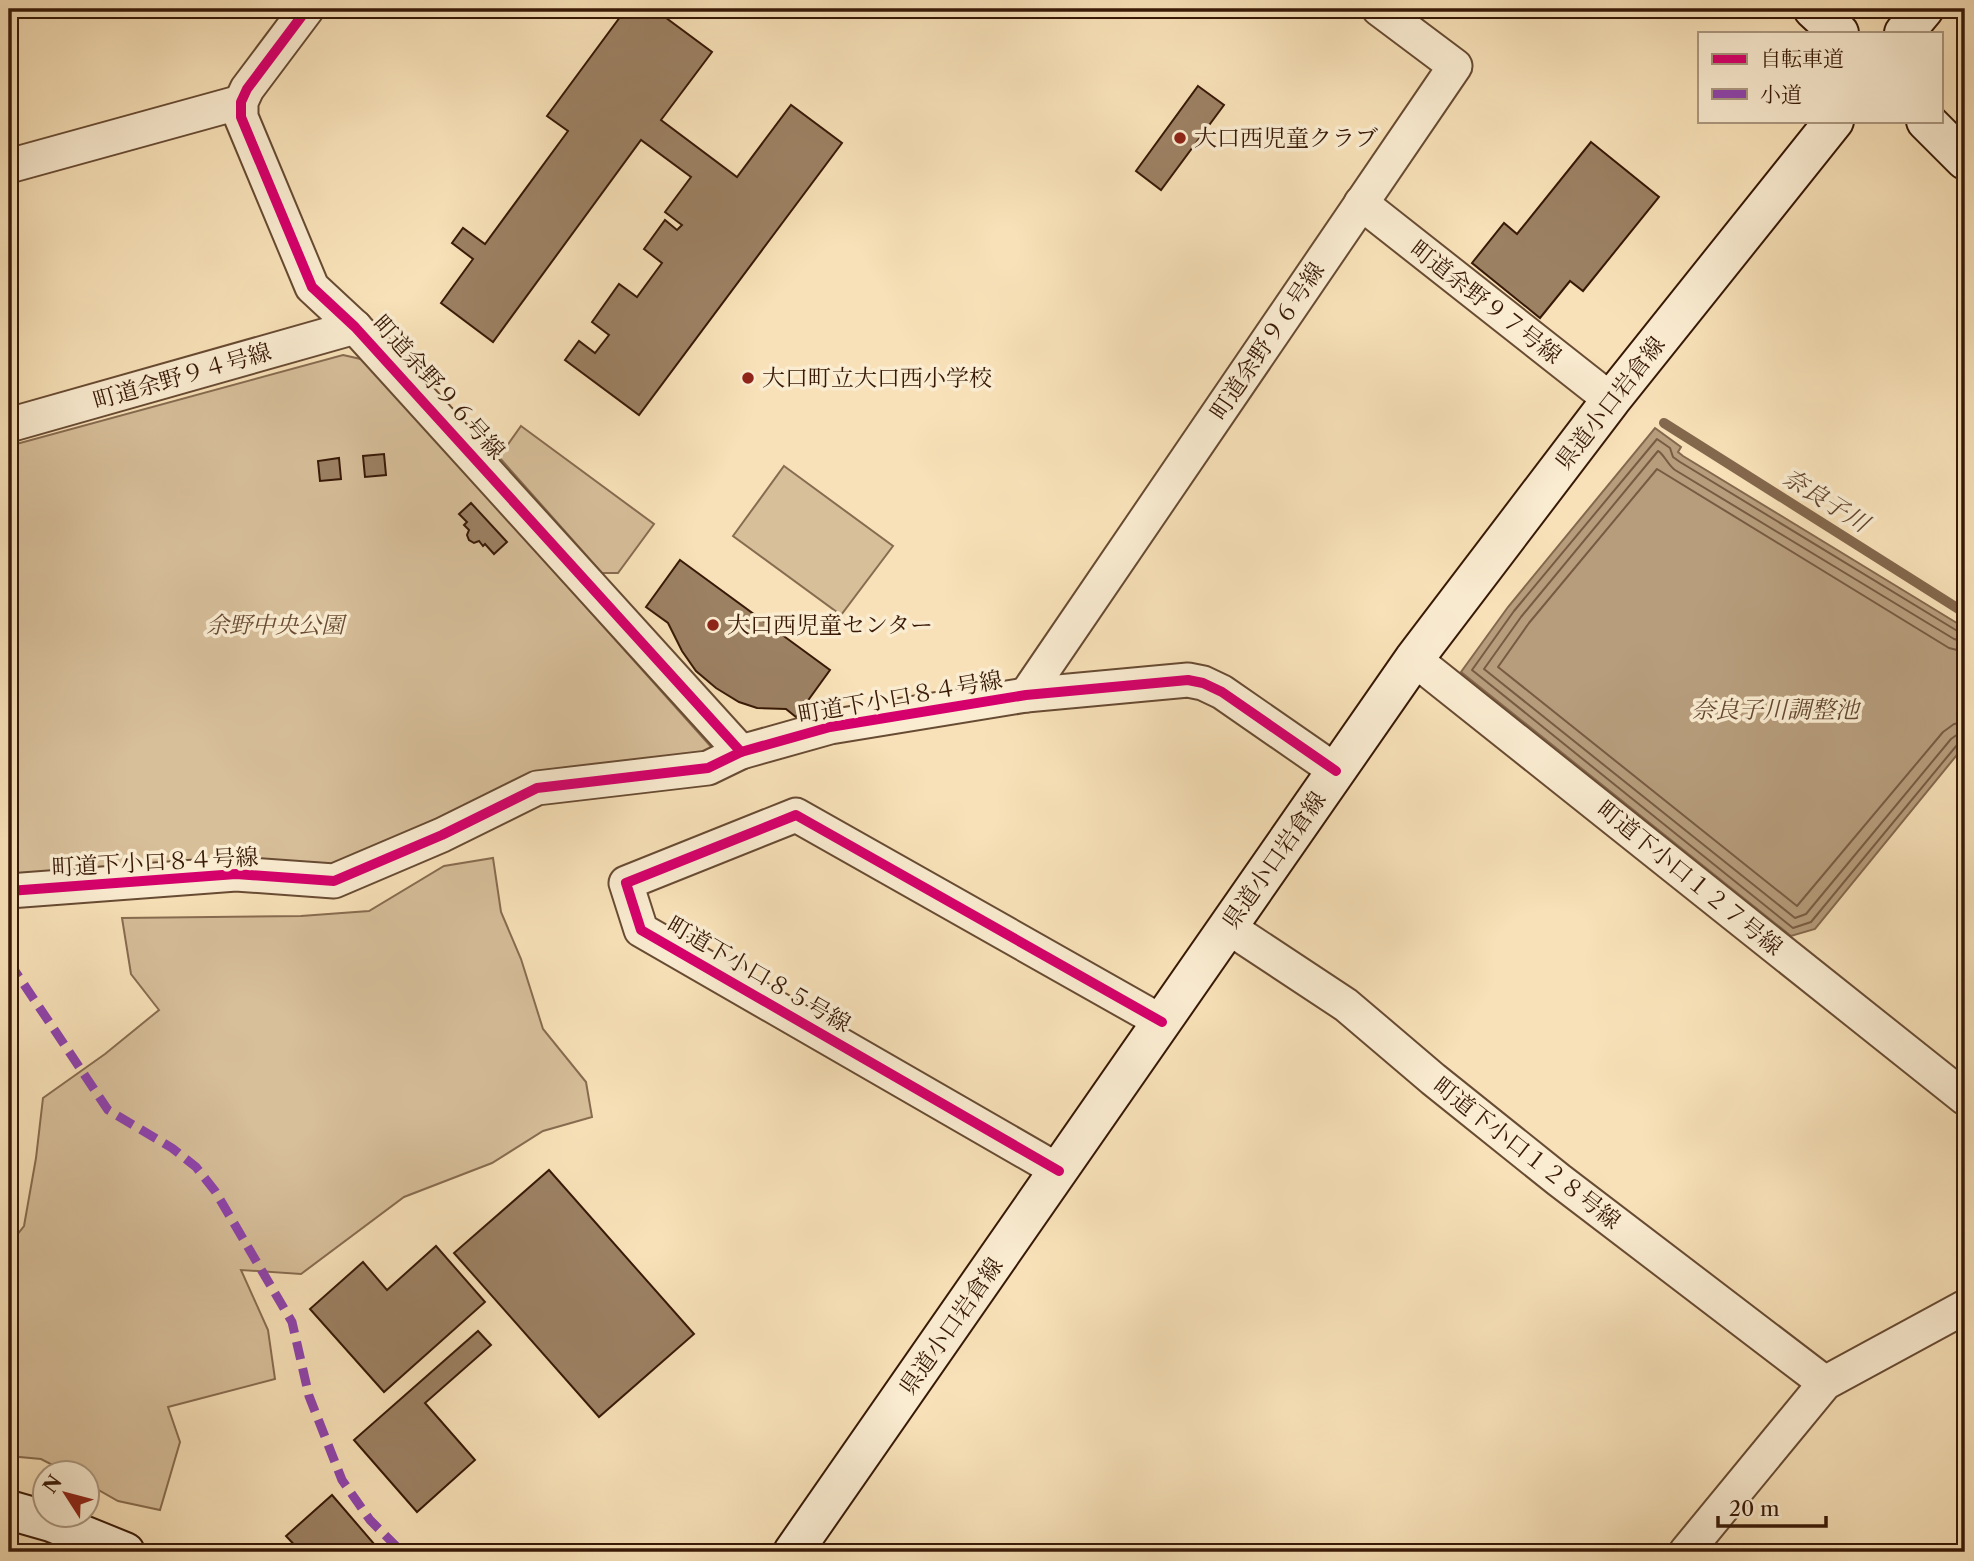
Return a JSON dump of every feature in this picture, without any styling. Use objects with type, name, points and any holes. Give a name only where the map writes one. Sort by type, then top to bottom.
[{"type":"main road","points":[[1813,9],[1838,32]]},
{"type":"main road","points":[[1905,32],[1924,9]]},
{"type":"main road","name":"県道小口岩倉線","points":[[793,1552],[1414,659],[1611,400],[1832,122]]},
{"type":"main road","points":[[1927,122],[1965,160]]},
{"type":"main road","points":[[9,1510],[51,1522],[125,1552]]},
{"type":"street","points":[[9,166],[241,103],[247,89],[307,9]]},
{"type":"street","name":"町道余野９６号線","points":[[1026,695],[1455,66],[1379,9]]},
{"type":"street","name":"町道余野９６号線","points":[[241,103],[241,117],[312,287],[355,327],[741,752]]},
{"type":"street","name":"町道余野９７号線","points":[[1361,204],[1611,400]]},
{"type":"street","name":"町道余野９４号線","points":[[9,425],[355,327]]},
{"type":"street","name":"町道下小口１２７号線","points":[[1414,659],[1965,1098]]},
{"type":"street","name":"町道下小口８４号線","points":[[9,891],[236,874],[334,881],[442,835],[537,788],[708,768],[741,752],[830,727],[1026,695],[1188,680],[1203,683],[1222,692],[1336,771]]},
{"type":"street","name":"町道下小口８５号線","points":[[1059,1171],[641,930],[626,883],[796,815],[1162,1022]]},
{"type":"street","name":"町道下小口１２８号線","points":[[1228,927],[1346,1005],[1559,1180],[1825,1383]]},
{"type":"street","points":[[1686,1552],[1825,1383],[1965,1307]]},
{"type":"green space","name":"余野中央公園","points":[[343,355],[365,360],[713,749],[708,762],[537,781],[334,873],[9,883],[9,446]]},
{"type":"green space","points":[[521,426],[654,524],[618,573],[602,573],[499,457]]},
{"type":"green space","points":[[784,466],[893,546],[841,615],[733,536]]},
{"type":"green space","points":[[493,858],[501,912],[521,959],[543,1029],[586,1082],[592,1117],[543,1131],[492,1163],[404,1197],[301,1274],[241,1270],[268,1330],[275,1379],[168,1407],[180,1442],[160,1510],[118,1501],[102,1492],[102,1460],[43,1460],[9,1456],[9,1245],[24,1226],[43,1098],[105,1054],[159,1010],[131,974],[122,918],[301,916],[369,911],[444,866]]},
{"type":"water","name":"奈良子川調整池","points":[[1655,428],[1681,447],[1678,452],[1683,456],[1965,628],[1965,745],[1815,929],[1791,936],[1461,672],[1508,607]]},
{"type":"building","points":[[626,9],[654,9],[712,52],[661,120],[737,177],[791,105],[842,143],[639,415],[565,360],[579,341],[595,353],[609,335],[592,322],[619,284],[637,297],[662,263],[644,249],[665,220],[677,230],[682,225],[665,212],[691,177],[641,140],[493,342],[441,303],[473,259],[452,243],[463,228],[485,244],[568,131],[547,116]]},
{"type":"building","points":[[1198,86],[1224,105],[1161,190],[1136,171]]},
{"type":"building","points":[[1591,142],[1659,197],[1583,291],[1570,281],[1540,318],[1472,263],[1504,223],[1517,234]]},
{"type":"building","points":[[384,454],[386,475],[365,477],[363,456]]},
{"type":"building","points":[[339,458],[341,479],[320,481],[318,461]]},
{"type":"building","points":[[471,503],[507,542],[494,554],[485,544],[483,546],[479,541],[474,543],[469,540],[469,530],[464,525],[467,522],[459,514]]},
{"type":"building","points":[[680,560],[830,670],[796,717],[786,709],[757,708],[739,702],[716,688],[696,671],[668,623],[646,607]]},
{"type":"building","points":[[549,1170],[694,1334],[599,1417],[454,1253]]},
{"type":"building","points":[[436,1246],[485,1302],[384,1392],[310,1309],[363,1262],[387,1290]]},
{"type":"building","points":[[478,1331],[491,1345],[425,1403],[475,1460],[417,1512],[354,1440]]},
{"type":"building","points":[[332,1495],[381,1552],[301,1552],[286,1536]]},
{"type":"waterway","name":"奈良子川","points":[[1664,423],[1965,613]]},
{"type":"marked path","points":[[9,962],[108,1110],[172,1148],[196,1167],[215,1191],[292,1322],[309,1396],[342,1480],[370,1520],[402,1552]]},
{"type":"cycle path","points":[[307,9],[247,89],[241,102],[241,117],[312,287],[355,327],[741,752]]},
{"type":"cycle path","points":[[9,891],[236,874],[334,881],[442,835],[537,788],[708,768],[741,752],[830,727],[1026,695],[1188,680],[1203,683],[1222,692],[1336,771]]},
{"type":"cycle path","points":[[1059,1171],[641,930],[626,883],[796,815],[1162,1022]]},
{"type":"place","name":"大口西児童クラブ","points":[[1180,138]]},
{"type":"place","name":"大口町立大口西小学校","points":[[748,378]]},
{"type":"place","name":"大口西児童センター","points":[[713,625]]}]
